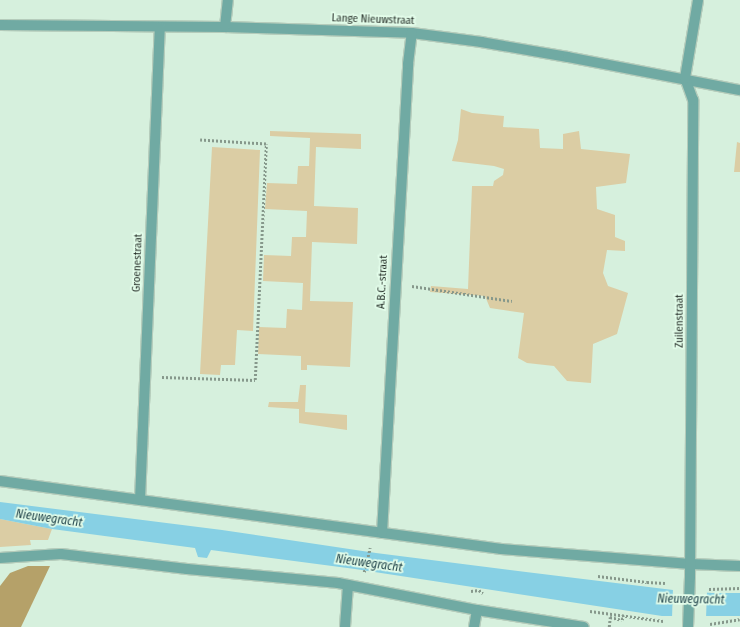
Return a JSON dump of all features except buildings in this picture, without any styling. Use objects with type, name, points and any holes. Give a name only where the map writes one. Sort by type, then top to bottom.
[{"type":"street","points":[[225,27],[228,0]]},
{"type":"street","points":[[685,78],[698,0]]},
{"type":"street","name":"Lange Nieuwstraat","points":[[0,25],[225,27],[412,33],[488,43],[685,78],[740,90]]},
{"type":"street","name":"Groenestraat","points":[[140,500],[160,27]]},
{"type":"street","name":"A.B.C.-straat","points":[[382,533],[408,64],[412,33]]},
{"type":"street","name":"Zuilenstraat","points":[[685,78],[693,100],[690,576],[688,627]]},
{"type":"street","points":[[0,481],[501,549],[690,564],[740,566]]},
{"type":"street","points":[[0,558],[60,554],[187,569],[297,578],[476,610],[584,627]]},
{"type":"street","points":[[345,627],[348,586]]},
{"type":"street","points":[[474,627],[476,610]]},
{"type":"path","points":[[146,376],[255,380],[266,144],[200,140]]},
{"type":"path","points":[[395,284],[512,301]]},
{"type":"path","points":[[363,578],[371,542]]},
{"type":"path","points":[[710,588],[740,588]]},
{"type":"path","points":[[609,627],[610,617],[622,620],[623,615]]},
{"type":"path","points":[[710,624],[740,619]]},
{"type":"shaded area","points":[[461,109],[472,113],[504,116],[503,127],[539,129],[540,148],[563,149],[563,134],[579,131],[581,149],[630,154],[626,183],[596,187],[597,209],[615,215],[615,237],[625,241],[625,251],[607,250],[603,273],[608,286],[628,293],[617,334],[593,344],[591,383],[567,381],[554,366],[527,363],[518,358],[524,313],[490,308],[485,296],[430,292],[431,286],[468,289],[472,186],[493,186],[494,181],[503,175],[504,169],[494,166],[452,161],[458,140]]},
{"type":"shaded area","points":[[270,131],[361,134],[361,149],[316,147],[314,206],[358,208],[357,244],[312,242],[310,301],[353,302],[350,367],[307,365],[307,370],[301,370],[301,356],[258,354],[259,327],[286,328],[287,309],[302,310],[303,283],[263,281],[264,255],[291,256],[292,237],[306,237],[307,211],[265,209],[267,183],[297,184],[298,166],[309,166],[310,138],[270,136]]},
{"type":"shaded area","points":[[737,142],[740,143],[740,172],[734,172]]},
{"type":"shaded area","points":[[212,147],[260,150],[253,331],[237,330],[235,365],[221,365],[220,375],[200,374]]},
{"type":"shaded area","points":[[300,385],[306,385],[305,412],[347,415],[347,430],[299,423],[299,409],[268,407],[269,402],[298,402]]},
{"type":"shaded area","points":[[0,519],[52,529],[48,540],[30,540],[31,545],[0,547]]},
{"type":"shaded area","points":[[28,566],[50,566],[21,627],[0,627],[0,586],[10,573]]},
{"type":"water","name":"Nieuwegracht","points":[[0,502],[222,530],[376,553],[526,572],[673,590],[712,593],[740,593],[740,616],[662,616],[355,569],[211,550],[207,558],[198,557],[195,548],[52,529],[0,519]]},
{"type":"pier","points":[[673,588],[707,591],[706,618],[672,618]]}]
